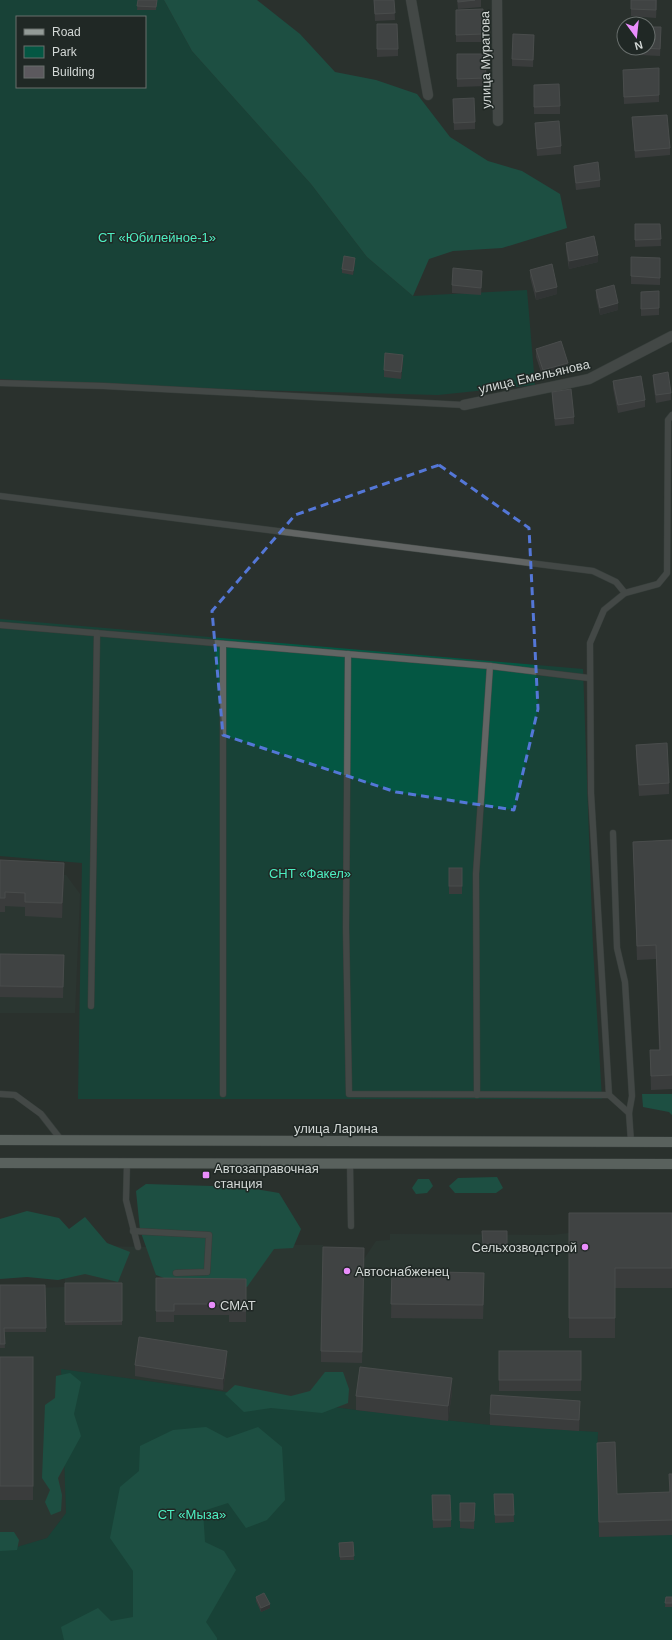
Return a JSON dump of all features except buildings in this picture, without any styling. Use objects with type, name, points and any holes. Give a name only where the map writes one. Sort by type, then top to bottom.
[{"type":"main road","name":"улица Ларина","points":[[0,1140],[672,1142]]},
{"type":"main road","points":[[0,1163],[672,1164]]},
{"type":"street","points":[[411,0],[428,95]]},
{"type":"street","name":"улица Муратова","points":[[497,0],[498,121]]},
{"type":"street","name":"улица Емельянова","points":[[464,405],[589,379],[672,336]]},
{"type":"lane","points":[[0,383],[104,386],[464,405]]},
{"type":"lane","points":[[609,1095],[591,793],[589,678],[590,643],[604,610],[625,593],[658,584],[667,573],[668,420],[672,415]]},
{"type":"lane","points":[[0,496],[593,571],[616,582],[625,593]]},
{"type":"lane","points":[[0,625],[490,666],[589,678]]},
{"type":"lane","points":[[91,1006],[97,633]]},
{"type":"lane","points":[[223,644],[223,1094]]},
{"type":"lane","points":[[348,654],[346,928],[348,1094],[609,1095],[629,1113]]},
{"type":"lane","points":[[477,1095],[476,874],[490,666]]},
{"type":"lane","points":[[612,833],[617,948],[625,982],[632,1096],[629,1113],[631,1142]]},
{"type":"lane","points":[[0,1094],[15,1095],[41,1114],[62,1141]]},
{"type":"lane","points":[[127,1163],[126,1200],[138,1247]]},
{"type":"lane","points":[[350,1163],[351,1226]]},
{"type":"lane","points":[[133,1231],[209,1236],[207,1272],[176,1273]]},
{"type":"highlighted area","points":[[439,465],[529,528],[538,709],[514,810],[396,792],[223,735],[212,611],[295,515]]},
{"type":"shaded area","points":[[0,870],[66,875],[80,894],[75,1013],[0,1013]]},
{"type":"shaded area","points":[[569,1233],[672,1233],[672,1535],[599,1537],[598,1432],[490,1425],[356,1410],[61,1369],[66,1513],[47,1538],[10,1549],[0,1549],[0,1289],[65,1287],[64,1246],[157,1247],[156,1289],[246,1290],[246,1268],[251,1245],[323,1245],[323,1258],[364,1259],[376,1241],[390,1240],[390,1234],[553,1235]]},
{"type":"green space","name":"СТ «Юбилейное-1»","points":[[0,0],[164,0],[192,51],[311,184],[367,257],[413,296],[527,290],[535,385],[438,395],[104,386],[0,379]]},
{"type":"green space","points":[[164,0],[257,0],[300,34],[335,72],[376,80],[417,94],[450,137],[488,161],[522,171],[560,194],[567,228],[502,248],[453,251],[429,259],[413,296],[367,257],[311,184],[192,51]]},
{"type":"green space","name":"СНТ «Факел»","points":[[0,619],[583,669],[593,948],[602,1099],[78,1099],[82,863],[0,856]]},
{"type":"green space","points":[[642,1094],[672,1094],[672,1115],[669,1112],[643,1107]]},
{"type":"green space","points":[[497,1177],[503,1188],[496,1193],[455,1193],[449,1186],[458,1178]]},
{"type":"green space","points":[[418,1179],[429,1179],[433,1186],[427,1193],[416,1194],[412,1188]]},
{"type":"green space","points":[[146,1184],[244,1187],[279,1193],[301,1229],[293,1248],[274,1249],[247,1287],[185,1286],[156,1275],[140,1230],[136,1191]]},
{"type":"green space","points":[[27,1211],[59,1218],[69,1229],[85,1217],[107,1243],[130,1252],[118,1282],[85,1274],[58,1280],[27,1277],[0,1279],[0,1219]]},
{"type":"green space","name":"СТ «Мыза»","points":[[61,1369],[356,1410],[490,1425],[598,1432],[597,1457],[599,1536],[672,1535],[672,1640],[0,1640],[0,1549],[10,1549],[47,1538],[66,1513]]},
{"type":"green space","points":[[325,1372],[343,1372],[349,1389],[348,1403],[322,1413],[271,1408],[244,1412],[225,1394],[235,1385],[291,1396],[310,1391]]},
{"type":"green space","points":[[70,1373],[81,1382],[74,1414],[81,1436],[58,1478],[62,1495],[61,1511],[51,1515],[45,1502],[50,1490],[42,1478],[45,1405],[55,1398],[56,1376]]},
{"type":"green space","points":[[206,1427],[227,1438],[258,1427],[282,1447],[285,1500],[267,1520],[246,1528],[228,1503],[203,1511],[205,1542],[224,1551],[236,1570],[206,1622],[217,1640],[64,1640],[61,1627],[98,1608],[111,1621],[133,1617],[133,1571],[110,1538],[120,1487],[139,1471],[140,1446],[173,1430]]},
{"type":"green space","points":[[0,1532],[14,1532],[19,1540],[17,1550],[0,1551]]},
{"type":"place","name":"Автозаправочная станция","points":[[206,1175]]},
{"type":"place","name":"Сельхозводстрой","points":[[585,1247]]},
{"type":"place","name":"Автоснабженец","points":[[347,1271]]},
{"type":"place","name":"СМАТ","points":[[212,1305]]}]
